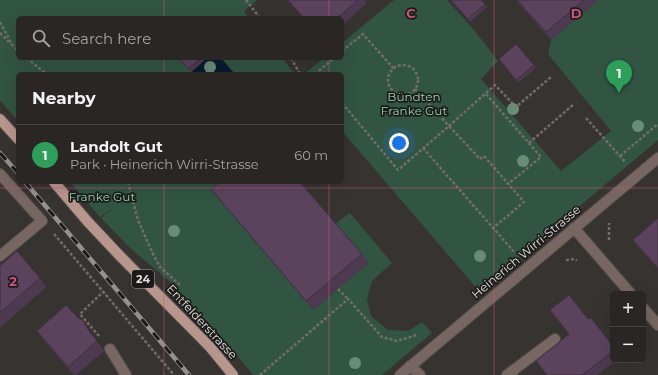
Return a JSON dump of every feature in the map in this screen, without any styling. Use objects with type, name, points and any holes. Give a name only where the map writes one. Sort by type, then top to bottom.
[{"type":"main road","points":[[0,119],[16,137]]},
{"type":"main road","name":"Entfelderstrasse","points":[[56,184],[88,222],[120,256],[210,347],[233,375]]},
{"type":"street","name":"Heinerich Wirri-Strasse","points":[[400,375],[658,158]]},
{"type":"street","points":[[0,174],[42,221],[0,256]]},
{"type":"street","points":[[574,228],[628,291]]},
{"type":"street","points":[[646,311],[658,325]]},
{"type":"street","points":[[507,375],[555,339]]},
{"type":"street","points":[[110,349],[126,375]]},
{"type":"street","points":[[410,366],[420,375]]},
{"type":"path","points":[[246,0],[258,16]]},
{"type":"path","points":[[0,22],[13,46]]},
{"type":"path","points":[[0,33],[16,48]]},
{"type":"path","points":[[344,50],[363,34],[394,69]]},
{"type":"path","points":[[29,60],[44,72]]},
{"type":"path","points":[[292,60],[299,72]]},
{"type":"path","points":[[318,72],[332,60]]},
{"type":"path","points":[[402,65],[415,71],[418,80],[415,89],[407,94],[402,94],[393,90],[389,82],[390,72],[394,69],[402,65]]},
{"type":"path","points":[[344,105],[398,170],[496,85],[516,107],[551,77]]},
{"type":"path","points":[[415,89],[480,159],[484,156],[524,202],[493,228]]},
{"type":"path","points":[[486,94],[542,157],[508,184]]},
{"type":"path","points":[[529,143],[574,104]]},
{"type":"path","points":[[586,118],[637,175]]},
{"type":"path","points":[[620,156],[658,124]]},
{"type":"path","points":[[423,148],[515,253]]},
{"type":"path","points":[[129,184],[138,220],[152,252],[160,267],[180,285]]},
{"type":"path","points":[[595,252],[609,240],[608,224],[611,218]]},
{"type":"path","points":[[42,221],[174,375]]},
{"type":"path","points":[[338,289],[382,337],[397,341],[419,335]]},
{"type":"path","points":[[103,292],[80,314],[110,349]]},
{"type":"path","points":[[260,375],[348,299]]},
{"type":"green space","points":[[0,0],[257,0],[244,11],[248,16],[16,16],[16,60],[284,60],[293,72],[16,72],[16,119],[0,100]]},
{"type":"green space","name":"Bündten Franke Gut","points":[[394,0],[447,0],[474,30],[498,61],[481,79],[561,171],[611,131],[548,54],[551,40],[598,0],[658,0],[658,140],[479,291],[344,133],[344,72],[306,72],[322,60],[344,60],[344,41]]},
{"type":"green space","name":"Franke Gut","points":[[72,184],[238,184],[313,310],[368,263],[335,224],[350,213],[392,263],[372,281],[367,299],[371,316],[388,330],[408,331],[422,322],[432,333],[382,375],[253,375],[227,343],[175,286],[130,248],[101,218],[115,207],[100,217]]},
{"type":"water","points":[[205,60],[223,60],[233,72],[191,72]]},
{"type":"building","points":[[288,0],[358,0],[339,16],[302,16]]},
{"type":"building","points":[[451,0],[481,0],[485,4],[468,19]]},
{"type":"building","points":[[517,0],[584,0],[546,32]]},
{"type":"building","points":[[516,44],[534,65],[516,80],[499,59]]},
{"type":"building","points":[[181,60],[199,60],[188,69]]},
{"type":"building","points":[[217,184],[302,184],[362,254],[306,301],[211,189]]},
{"type":"building","points":[[658,218],[658,268],[633,240]]},
{"type":"building","points":[[17,251],[40,278],[0,313],[0,263],[1,265]]},
{"type":"building","points":[[569,295],[588,319],[591,318],[610,342],[610,353],[582,375],[547,375],[536,361],[569,334],[550,310]]},
{"type":"building","points":[[66,305],[78,318],[83,320],[97,341],[68,367],[37,331]]},
{"type":"railway","points":[[0,153],[16,171]]},
{"type":"railway","points":[[27,184],[189,375]]},
{"type":"place","name":"Landolt Gut","points":[[619,93]]}]
